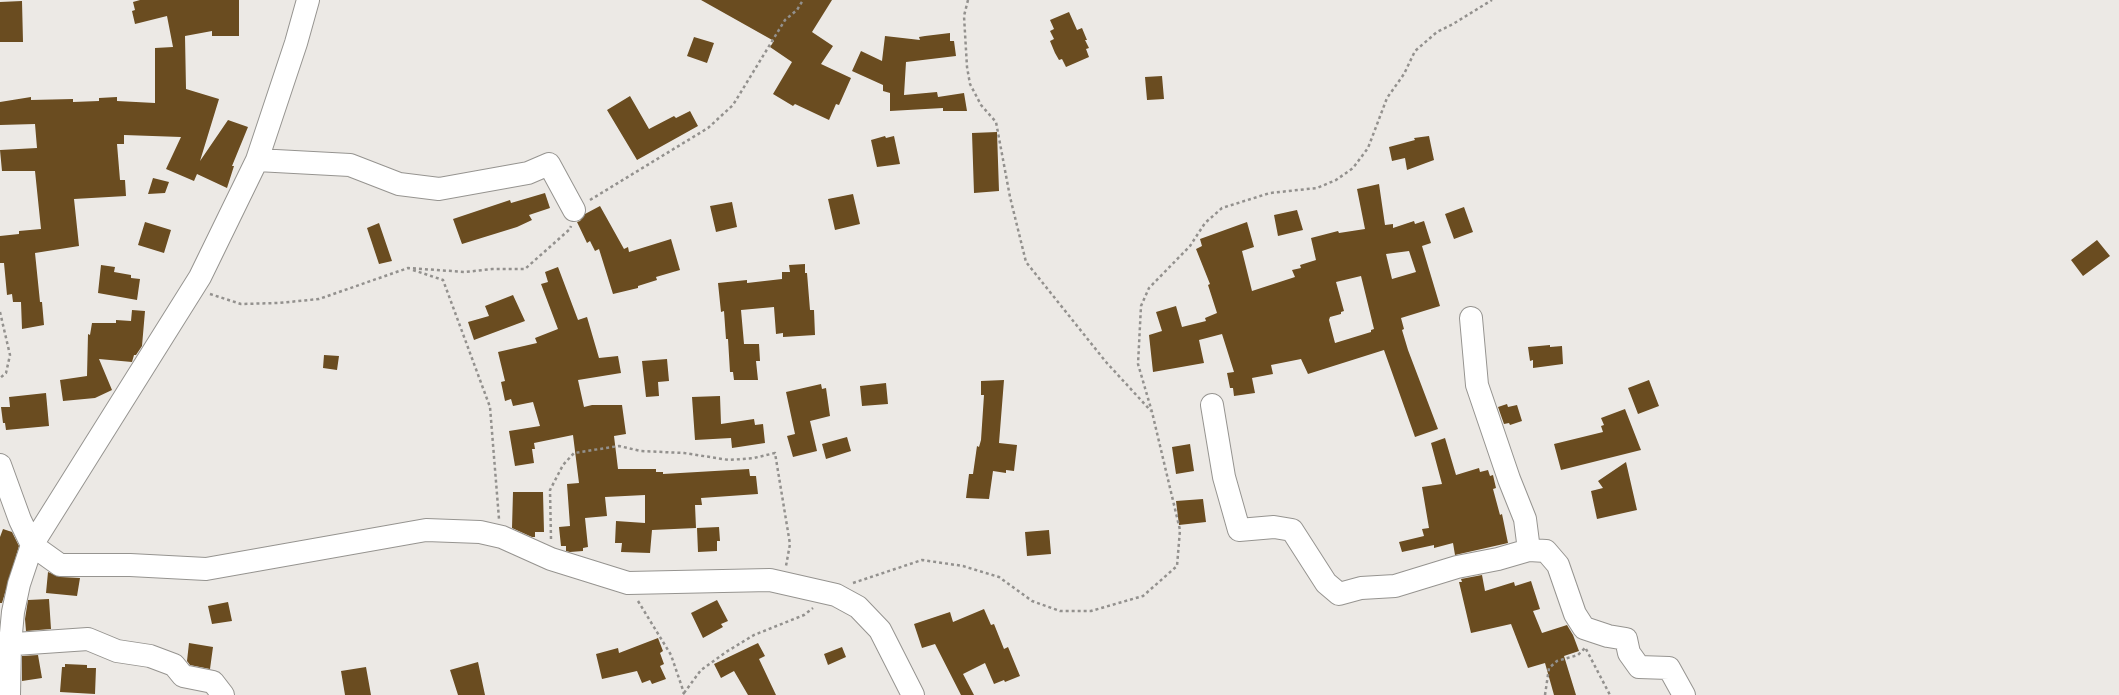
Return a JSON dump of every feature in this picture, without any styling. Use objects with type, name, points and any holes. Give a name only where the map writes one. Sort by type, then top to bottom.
[{"type":"street","points":[[9,695],[5,644],[19,584],[32,545],[193,288],[257,160],[296,43],[308,0]]},
{"type":"street","points":[[257,160],[350,165],[399,184],[438,189],[528,173],[549,164],[574,210]]},
{"type":"street","points":[[1471,318],[1477,385],[1508,479],[1525,519],[1529,550]]},
{"type":"street","points":[[1212,405],[1224,477],[1239,530],[1274,527],[1292,530],[1326,583],[1339,594],[1361,588],[1395,586],[1457,567],[1498,559],[1529,550],[1546,551],[1558,565],[1575,614],[1584,628],[1608,636],[1626,639],[1629,653],[1638,667],[1668,668],[1684,695]]},
{"type":"street","points":[[0,465],[20,520],[32,545],[60,565],[130,565],[206,569],[426,530],[480,532],[502,537],[551,559],[628,583],[770,580],[836,595],[858,607],[880,630],[913,695]]},
{"type":"street","points":[[5,644],[88,639],[117,651],[150,656],[174,665],[183,676],[213,682],[223,695]]},
{"type":"path","points":[[193,288],[241,304],[279,303],[319,299],[408,268],[465,272],[492,269],[525,269],[570,229],[574,210],[708,128],[728,110],[733,105],[785,20],[797,10],[803,0]]},
{"type":"path","points":[[968,0],[964,16],[967,67],[970,84],[981,105],[996,122],[1010,197],[1026,262],[1106,362],[1152,412]]},
{"type":"path","points":[[683,694],[702,670],[726,652],[754,635],[804,615],[836,595],[850,584],[922,560],[963,566],[1000,577],[1032,600],[1060,611],[1091,611],[1143,596],[1177,566],[1180,530],[1152,412],[1138,364],[1141,306],[1149,288],[1190,246],[1205,223],[1222,208],[1270,193],[1317,188],[1336,180],[1353,168],[1368,148],[1387,98],[1404,74],[1414,51],[1437,32],[1492,0]]},
{"type":"path","points":[[408,268],[443,280],[490,407],[502,537]]},
{"type":"path","points":[[0,312],[10,355],[6,373],[0,378]]},
{"type":"path","points":[[551,559],[550,490],[563,465],[574,453],[619,446],[641,451],[684,453],[730,460],[754,458],[775,453],[790,544],[784,582]]},
{"type":"path","points":[[628,583],[671,655],[683,694]]},
{"type":"path","points":[[1584,628],[1587,640],[1586,649],[1610,695]]},
{"type":"path","points":[[1545,695],[1549,668],[1557,661],[1578,655],[1586,649]]},
{"type":"building","points":[[140,0],[239,0],[239,36],[212,36],[212,31],[185,36],[186,89],[219,99],[200,161],[228,120],[248,127],[232,166],[234,166],[227,188],[197,174],[194,181],[166,169],[181,137],[124,135],[124,144],[117,144],[120,180],[125,180],[126,196],[74,199],[79,246],[35,253],[44,325],[22,329],[21,302],[13,302],[12,294],[7,295],[4,263],[0,263],[0,236],[19,234],[19,231],[41,229],[35,171],[2,171],[0,150],[37,148],[35,124],[0,125],[0,102],[31,97],[31,100],[73,99],[73,102],[99,101],[99,98],[117,97],[117,101],[155,103],[155,48],[173,47],[167,16],[135,24],[132,11],[135,10],[133,2]]},
{"type":"building","points":[[701,0],[832,0],[812,32],[833,46],[821,64],[851,78],[839,105],[836,104],[829,120],[795,104],[793,106],[773,94],[792,62],[770,47],[774,41]]},
{"type":"building","points":[[22,1],[23,42],[0,42],[0,2]]},
{"type":"building","points":[[1069,12],[1077,30],[1082,28],[1089,48],[1086,49],[1089,57],[1066,67],[1062,59],[1059,60],[1050,41],[1054,39],[1050,31],[1054,29],[1050,20]]},
{"type":"building","points":[[950,33],[950,41],[954,41],[956,56],[906,62],[904,95],[937,92],[938,97],[964,93],[967,111],[943,111],[943,108],[890,111],[890,93],[883,91],[883,85],[852,71],[861,51],[882,61],[885,36],[920,40],[919,37]]},
{"type":"building","points":[[694,37],[714,43],[707,63],[687,56]]},
{"type":"building","points":[[1162,76],[1164,99],[1147,100],[1145,77]]},
{"type":"building","points":[[630,96],[649,129],[674,116],[676,118],[690,111],[698,126],[637,160],[607,110]]},
{"type":"building","points":[[997,132],[999,191],[974,193],[972,133]]},
{"type":"building","points":[[885,136],[886,138],[894,136],[900,164],[877,167],[871,140]]},
{"type":"building","points":[[1429,136],[1434,160],[1407,170],[1405,158],[1392,161],[1389,147],[1415,140],[1414,138]]},
{"type":"building","points":[[153,178],[169,182],[165,193],[148,194]]},
{"type":"building","points":[[1379,184],[1385,225],[1393,224],[1393,228],[1414,221],[1415,224],[1424,221],[1431,243],[1422,246],[1440,306],[1401,318],[1404,329],[1402,330],[1408,350],[1438,429],[1415,437],[1384,350],[1308,374],[1301,359],[1271,365],[1273,374],[1252,378],[1255,393],[1234,396],[1233,388],[1230,388],[1227,373],[1234,372],[1222,334],[1199,340],[1204,363],[1153,372],[1149,335],[1162,331],[1156,312],[1176,306],[1182,327],[1206,321],[1205,318],[1217,313],[1208,285],[1210,284],[1196,249],[1202,246],[1200,239],[1247,222],[1254,247],[1242,251],[1252,291],[1295,277],[1292,270],[1301,268],[1300,265],[1316,260],[1311,238],[1338,231],[1339,233],[1365,229],[1357,189]],"holes":[[[1409,251],[1416,272],[1392,279],[1386,254]],[[1361,276],[1374,329],[1371,330],[1371,332],[1335,343],[1329,320],[1330,317],[1341,314],[1341,312],[1344,311],[1336,282]]]},
{"type":"building","points":[[545,193],[550,208],[529,215],[532,220],[517,227],[462,244],[453,219],[510,200],[511,203]]},
{"type":"building","points":[[853,194],[860,224],[835,230],[828,199]]},
{"type":"building","points":[[732,202],[737,227],[716,232],[710,206]]},
{"type":"building","points":[[600,206],[624,249],[628,247],[629,252],[671,239],[680,270],[656,277],[657,280],[638,286],[638,288],[613,294],[599,249],[595,251],[590,241],[587,243],[577,222],[580,221],[585,214]]},
{"type":"building","points":[[1464,207],[1473,232],[1454,239],[1445,214]]},
{"type":"building","points":[[1297,210],[1303,230],[1278,236],[1274,215]]},
{"type":"building","points":[[145,222],[171,230],[164,253],[138,245]]},
{"type":"building","points":[[379,223],[392,261],[379,264],[367,228]]},
{"type":"building","points":[[2097,240],[2110,256],[2083,276],[2071,260]]},
{"type":"building","points":[[805,264],[810,310],[814,310],[815,335],[783,337],[783,333],[776,334],[774,307],[741,310],[744,344],[759,344],[760,361],[756,361],[758,380],[734,380],[733,372],[730,372],[728,339],[726,339],[724,311],[721,312],[718,283],[747,280],[747,283],[782,279],[782,272],[790,272],[789,265]]},
{"type":"building","points":[[101,265],[115,267],[114,272],[131,275],[131,278],[140,279],[137,300],[98,293]]},
{"type":"building","points":[[558,267],[578,320],[587,317],[599,358],[618,356],[621,373],[578,380],[584,407],[592,405],[622,405],[626,434],[614,436],[618,469],[656,469],[656,472],[663,472],[663,474],[749,469],[750,476],[756,476],[758,494],[701,498],[702,505],[695,505],[696,528],[652,530],[650,553],[621,552],[622,543],[615,543],[616,521],[645,523],[645,495],[605,497],[607,516],[585,518],[588,547],[583,548],[583,551],[570,552],[566,551],[566,546],[561,546],[559,527],[570,526],[567,484],[579,483],[573,435],[534,443],[535,449],[532,449],[534,463],[515,466],[509,431],[540,426],[533,402],[513,406],[511,399],[505,401],[501,382],[505,381],[498,352],[537,343],[535,338],[558,329],[541,284],[548,282],[545,272]]},
{"type":"building","points":[[513,295],[525,321],[474,340],[468,322],[489,316],[485,306]]},
{"type":"building","points":[[132,310],[145,311],[142,346],[136,355],[134,355],[132,362],[99,359],[112,390],[95,398],[63,401],[60,380],[87,376],[88,334],[90,335],[92,323],[116,323],[116,320],[131,321]]},
{"type":"building","points":[[1550,345],[1550,347],[1562,346],[1563,364],[1533,368],[1533,360],[1530,361],[1528,347]]},
{"type":"building","points":[[324,355],[339,356],[337,370],[323,368]]},
{"type":"building","points":[[667,359],[669,381],[658,382],[659,396],[646,397],[642,361]]},
{"type":"building","points":[[1004,380],[999,443],[1017,445],[1014,471],[1006,470],[1006,473],[993,471],[989,499],[966,498],[969,474],[973,474],[977,446],[979,447],[981,440],[984,395],[981,395],[981,381]]},
{"type":"building","points":[[1649,380],[1659,406],[1638,414],[1628,388]]},
{"type":"building","points":[[886,383],[888,404],[862,406],[860,386]]},
{"type":"building","points":[[821,384],[822,389],[826,388],[830,416],[810,421],[817,451],[793,457],[787,436],[795,434],[786,392]]},
{"type":"building","points":[[46,393],[49,426],[6,430],[5,423],[3,423],[1,407],[10,407],[9,397]]},
{"type":"building","points":[[720,396],[721,424],[754,419],[755,425],[763,424],[765,443],[732,448],[731,438],[695,440],[692,397]]},
{"type":"building","points":[[1507,404],[1508,407],[1517,405],[1522,421],[1510,425],[1509,423],[1504,424],[1498,407]]},
{"type":"building","points":[[1625,409],[1641,450],[1561,470],[1554,444],[1603,432],[1601,426],[1604,425],[1601,418]]},
{"type":"building","points":[[847,437],[851,451],[826,459],[822,444]]},
{"type":"building","points":[[1445,438],[1456,475],[1479,468],[1480,472],[1488,470],[1490,476],[1493,475],[1496,488],[1493,489],[1500,515],[1502,514],[1508,543],[1455,555],[1453,543],[1434,548],[1434,545],[1402,552],[1399,542],[1424,536],[1422,529],[1429,528],[1422,487],[1442,484],[1431,443]]},
{"type":"building","points":[[1190,444],[1194,471],[1176,474],[1172,447]]},
{"type":"building","points":[[1626,462],[1637,510],[1597,519],[1591,491],[1603,488],[1598,481]]},
{"type":"building","points":[[513,492],[543,492],[544,532],[535,532],[535,537],[532,537],[512,528]]},
{"type":"building","points":[[1203,499],[1206,522],[1179,525],[1176,501]]},
{"type":"building","points":[[719,527],[720,541],[717,541],[717,551],[698,552],[697,528]]},
{"type":"building","points":[[3,529],[12,532],[19,546],[2,603],[0,603],[0,537]]},
{"type":"building","points":[[1049,530],[1051,554],[1027,556],[1025,532]]},
{"type":"building","points":[[48,572],[60,577],[80,578],[77,596],[46,593]]},
{"type":"building","points":[[1482,575],[1485,591],[1514,582],[1515,586],[1531,581],[1540,609],[1533,611],[1542,633],[1567,625],[1573,635],[1579,651],[1564,656],[1576,695],[1554,695],[1545,663],[1528,668],[1511,624],[1471,633],[1459,582],[1462,582],[1461,579]]},
{"type":"building","points":[[49,599],[51,629],[26,631],[25,619],[28,600]]},
{"type":"building","points":[[717,600],[728,621],[721,624],[723,627],[703,638],[691,613]]},
{"type":"building","points":[[228,602],[232,621],[212,624],[208,606]]},
{"type":"building","points":[[984,609],[991,625],[994,624],[1004,649],[1008,647],[1020,676],[1005,682],[1004,680],[994,684],[985,663],[963,674],[974,695],[961,695],[935,644],[922,648],[914,624],[950,612],[953,622]]},
{"type":"building","points":[[658,638],[663,651],[660,653],[664,664],[660,666],[666,679],[652,684],[650,680],[642,683],[637,671],[602,679],[596,654],[618,648],[619,653]]},
{"type":"building","points":[[189,643],[213,647],[210,669],[190,665],[187,661]]},
{"type":"building","points":[[758,643],[765,656],[759,659],[776,695],[748,695],[734,671],[721,678],[714,664]]},
{"type":"building","points":[[842,647],[846,657],[828,665],[824,654]]},
{"type":"building","points":[[38,655],[42,678],[22,681],[22,656]]},
{"type":"building","points":[[478,662],[485,695],[458,695],[450,670]]},
{"type":"building","points":[[65,664],[87,665],[87,668],[96,668],[95,694],[60,692],[62,667],[65,667]]},
{"type":"building","points":[[366,667],[371,695],[345,695],[341,671]]}]
